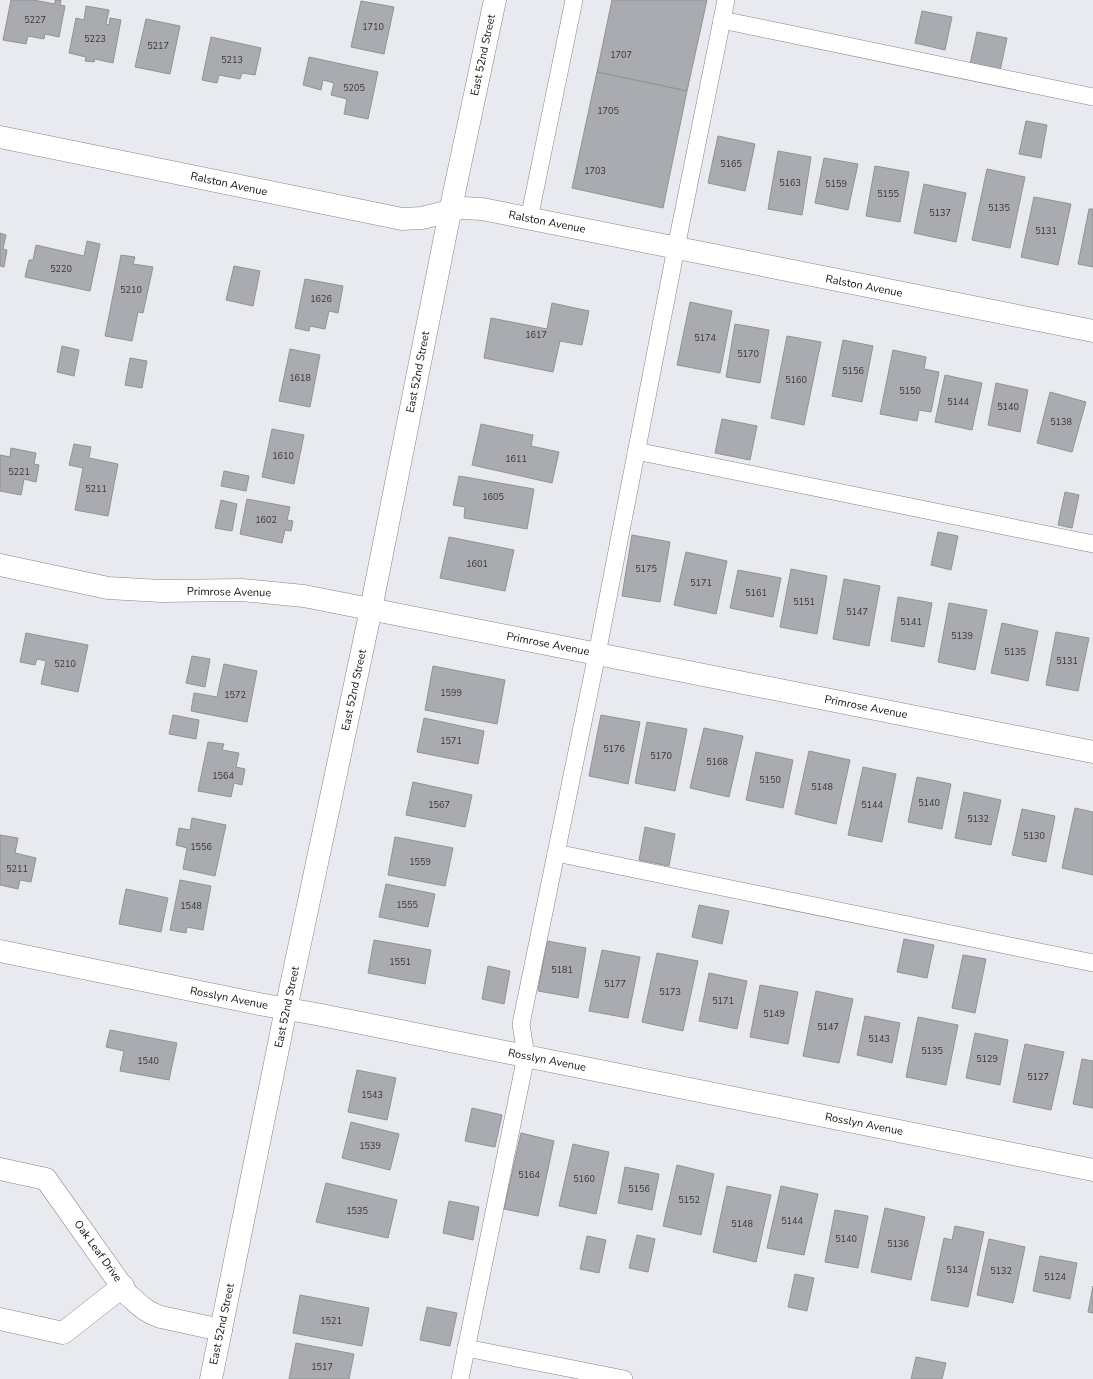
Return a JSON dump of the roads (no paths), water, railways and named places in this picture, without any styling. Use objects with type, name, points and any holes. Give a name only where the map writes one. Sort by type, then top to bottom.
[{"type":"street","name":"East 52nd Street","points":[[211,1379],[286,1009],[371,609],[450,212],[495,0]]},
{"type":"street","name":"Ralston Avenue","points":[[0,137],[402,219],[422,218],[462,208],[477,209],[1093,332]]},
{"type":"street","name":"Primrose Avenue","points":[[0,565],[108,588],[161,591],[222,589],[262,591],[304,596],[1093,752]]},
{"type":"street","name":"Rosslyn Avenue","points":[[0,951],[1093,1170]]},
{"type":"street","name":"Oak Leaf Drive","points":[[0,1169],[46,1179],[123,1286],[63,1333],[0,1319]]},
{"type":"street","points":[[123,1286],[137,1304],[153,1314],[221,1330]]},
{"type":"lane","points":[[529,219],[574,0]]},
{"type":"lane","points":[[460,1379],[526,1056],[521,1024],[597,654],[726,0]]},
{"type":"lane","points":[[722,20],[1093,97]]},
{"type":"lane","points":[[636,451],[1093,544]]},
{"type":"lane","points":[[556,853],[1093,963]]},
{"type":"lane","points":[[466,1348],[624,1379]]}]
